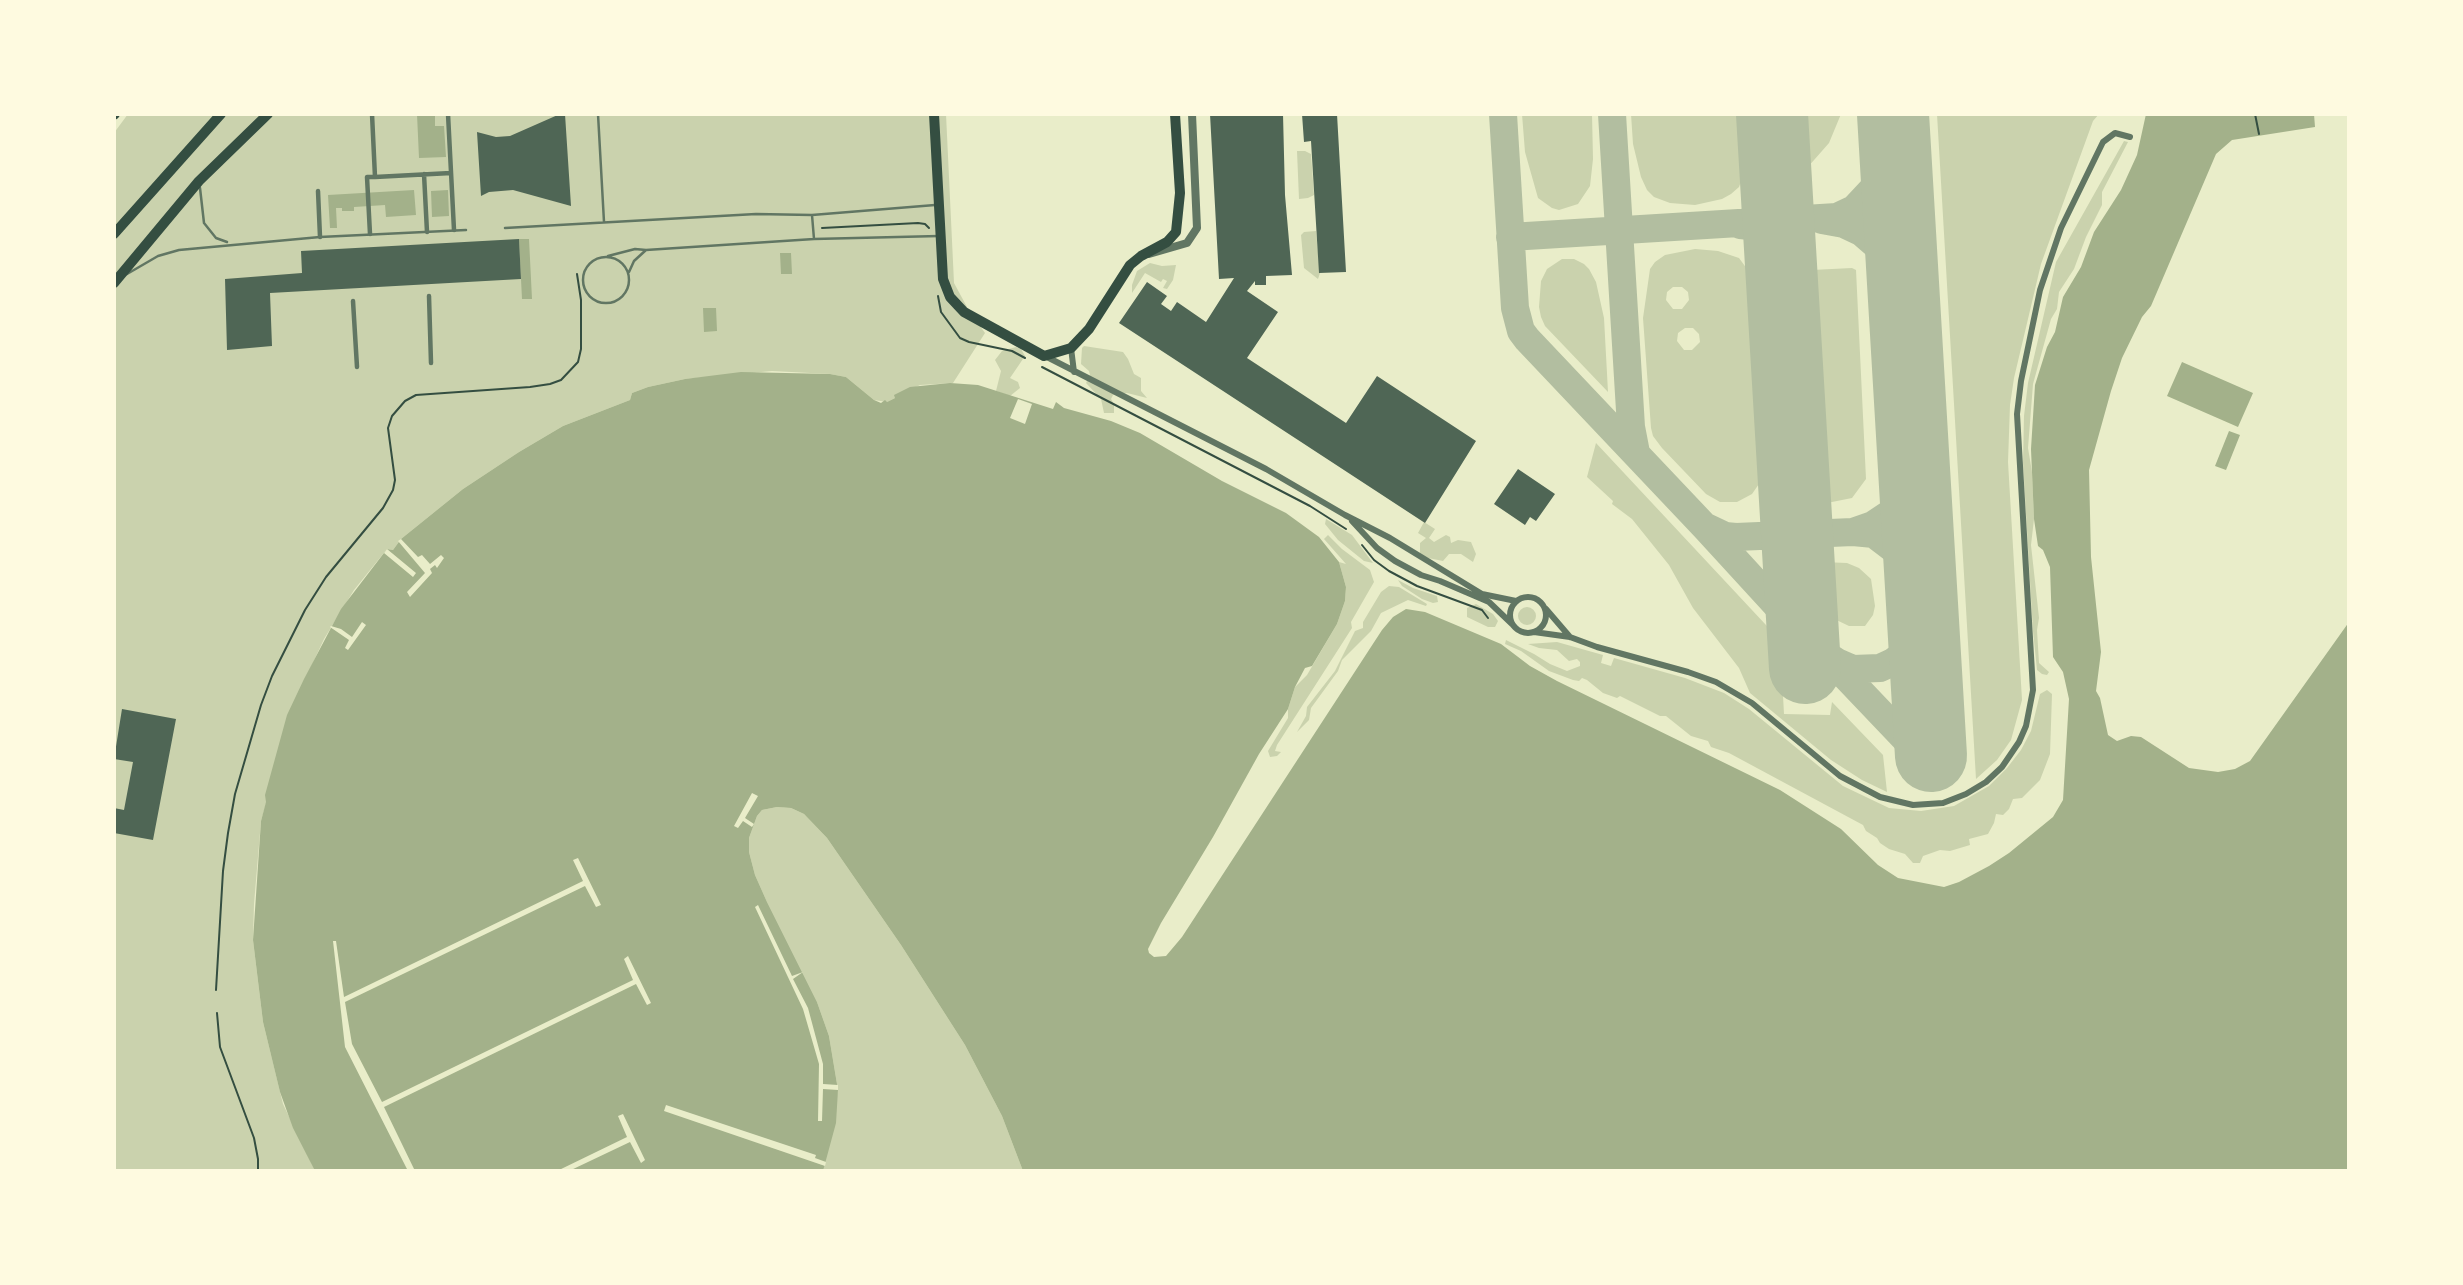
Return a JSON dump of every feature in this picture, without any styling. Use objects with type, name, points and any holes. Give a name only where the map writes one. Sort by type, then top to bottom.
[{"type":"highway","points":[[114,234],[221,114]]},
{"type":"highway","points":[[114,282],[199,181],[268,114]]},
{"type":"main road","points":[[934,114],[943,279],[950,297],[964,312],[1044,356],[1071,348],[1089,329],[1130,265],[1173,238],[1178,226],[1180,193],[1175,114]]},
{"type":"street","points":[[372,114],[375,177]]},
{"type":"street","points":[[448,114],[454,230]]},
{"type":"street","points":[[1141,256],[1184,244],[1195,233],[1198,217],[1192,114]]},
{"type":"street","points":[[1345,515],[1377,548],[1395,561],[1421,575],[1489,602],[1521,632],[1570,637],[1597,648],[1688,672],[1731,690],[1752,703],[1840,776],[1880,797],[1913,805],[1943,803],[1966,794],[1994,775],[2019,742],[2026,726],[2033,690],[2017,414],[2043,280],[2058,238],[2103,142],[2115,132],[2130,137]]},
{"type":"street","points":[[370,234],[367,177],[451,173]]},
{"type":"street","points":[[424,174],[427,232]]},
{"type":"street","points":[[318,191],[320,237]]},
{"type":"street","points":[[429,296],[431,363]]},
{"type":"street","points":[[353,301],[357,367]]},
{"type":"street","points":[[1071,348],[1074,372]]},
{"type":"street","points":[[1044,356],[1261,467],[1390,538],[1482,594],[1516,601],[1531,597],[1542,603],[1570,637]]},
{"type":"street","points":[[1512,624],[1510,612],[1516,601]]},
{"type":"street","points":[[1534,632],[1545,621],[1545,609]]},
{"type":"lane","points":[[598,114],[604,222]]},
{"type":"lane","points":[[199,181],[204,223],[216,238],[230,244]]},
{"type":"lane","points":[[505,228],[756,214],[812,215],[939,205]]},
{"type":"lane","points":[[812,215],[814,239]]},
{"type":"lane","points":[[114,282],[167,253],[230,244],[320,237],[466,230]]},
{"type":"lane","points":[[646,250],[629,269],[626,292],[617,301],[602,303],[589,296],[583,282],[585,269],[594,260],[624,251],[814,239],[941,236]]},
{"type":"lane","points":[[606,257],[619,261],[628,272],[629,279]]},
{"type":"path","points":[[2255,114],[2259,134]]},
{"type":"path","points":[[216,990],[223,871],[234,794],[272,676],[305,610],[326,578],[383,508],[393,490],[395,480],[388,428],[391,416],[405,401],[416,395],[541,386],[561,380],[579,362],[581,349],[581,300],[577,274]]},
{"type":"path","points":[[217,1013],[220,1046],[254,1138],[257,1171]]},
{"type":"shaded area","points":[[128,114],[946,114],[954,283],[985,333],[953,383],[920,385],[887,402],[874,400],[846,377],[772,371],[685,379],[632,393],[630,400],[563,426],[463,489],[401,539],[393,550],[387,549],[354,590],[324,639],[297,697],[261,821],[254,904],[253,940],[263,1022],[283,1104],[315,1171],[114,1171],[114,133]]},
{"type":"shaded area","points":[[417,114],[435,114],[435,126],[444,126],[446,157],[419,158]]},
{"type":"shaded area","points":[[1522,114],[1592,114],[1593,159],[1590,186],[1578,204],[1559,210],[1538,198],[1525,152]]},
{"type":"shaded area","points":[[1631,114],[1743,114],[1746,167],[1739,187],[1722,199],[1695,205],[1670,203],[1654,197],[1641,177],[1633,144]]},
{"type":"shaded area","points":[[1802,114],[1841,114],[1829,143],[1807,168]]},
{"type":"shaded area","points":[[1937,114],[2099,114],[2093,121],[2041,264],[2014,378],[2008,462],[2022,700],[2011,740],[1997,760],[1976,779]]},
{"type":"shaded area","points":[[2146,114],[2314,114],[2315,127],[2232,140],[2216,154],[2151,306],[2142,317],[2122,358],[2111,391],[2089,470],[2091,557],[2101,652],[2096,691],[2108,735],[2117,741],[2131,736],[2141,737],[2189,768],[2218,772],[2235,769],[2250,761],[2349,622],[2349,1171],[1023,1171],[1002,1116],[965,1045],[901,945],[827,838],[804,814],[791,808],[777,807],[762,810],[757,816],[749,838],[749,852],[755,875],[817,1002],[829,1036],[838,1090],[836,1123],[823,1171],[315,1171],[293,1128],[280,1092],[263,1022],[253,940],[261,821],[265,795],[287,715],[341,609],[387,549],[393,550],[401,539],[463,489],[563,426],[630,400],[632,393],[685,379],[741,372],[830,374],[846,377],[881,403],[895,398],[894,395],[910,387],[950,383],[978,385],[1053,409],[1056,402],[1064,408],[1111,421],[1140,433],[1222,481],[1286,513],[1319,537],[1339,562],[1346,587],[1345,601],[1337,624],[1312,666],[1305,668],[1288,709],[1161,923],[1148,949],[1154,957],[1166,956],[1182,937],[1382,630],[1393,617],[1406,609],[1425,612],[1501,644],[1530,666],[1557,681],[1780,790],[1841,829],[1878,865],[1898,878],[1944,887],[1989,866],[2053,817],[2063,800],[2069,699],[2063,672],[2053,657],[2050,567],[2043,550],[2038,546],[2034,519],[2031,449],[2035,385],[2047,347],[2055,332],[2063,297],[2081,267],[2094,232],[2121,190],[2137,155]]},
{"type":"shaded area","points":[[2124,141],[2128,142],[2102,192],[2102,205],[2074,269],[2059,292],[2057,309],[2051,319],[2033,384],[2028,448],[2034,519],[2031,545],[2039,618],[2039,663],[2049,672],[2047,675],[2037,670],[2033,631],[2023,463],[2028,383],[2056,262]]},
{"type":"shaded area","points":[[1297,151],[1311,154],[1314,195],[1308,198],[1299,199]]},
{"type":"shaded area","points":[[414,190],[416,215],[386,217],[385,205],[354,207],[354,211],[336,208],[337,228],[330,228],[328,195]]},
{"type":"shaded area","points":[[448,190],[449,216],[432,217],[431,191]]},
{"type":"shaded area","points":[[1316,231],[1320,273],[1318,279],[1304,268],[1301,235],[1304,232]]},
{"type":"shaded area","points":[[519,239],[529,239],[532,299],[522,299]]},
{"type":"shaded area","points":[[1695,249],[1718,251],[1739,258],[1750,273],[1763,473],[1752,494],[1737,502],[1720,502],[1706,494],[1653,436],[1643,318],[1650,269],[1665,255]],"holes":[[[1673,287],[1682,287],[1688,292],[1689,300],[1682,309],[1673,309],[1666,300],[1667,292]],[[1685,328],[1693,328],[1699,334],[1700,342],[1692,350],[1684,350],[1677,341],[1678,333]]]},
{"type":"shaded area","points":[[780,253],[791,253],[792,274],[781,274]]},
{"type":"shaded area","points":[[1562,259],[1574,259],[1584,264],[1596,282],[1604,318],[1608,392],[1545,326],[1541,317],[1541,281],[1547,269]]},
{"type":"shaded area","points":[[1150,263],[1176,265],[1173,280],[1167,289],[1163,288],[1167,281],[1163,279],[1161,282],[1145,273],[1132,293],[1137,271]]},
{"type":"shaded area","points":[[1852,268],[1856,270],[1866,479],[1852,498],[1827,503],[1824,500],[1811,272]]},
{"type":"shaded area","points":[[703,308],[716,308],[717,331],[704,332]]},
{"type":"shaded area","points":[[1084,346],[1123,352],[1134,374],[1141,378],[1141,391],[1147,398],[1127,393],[1113,395],[1111,399],[1114,413],[1104,413],[1101,399],[1086,383],[1090,375],[1081,364]]},
{"type":"shaded area","points":[[1016,347],[1021,349],[1025,356],[1010,378],[1018,382],[1020,388],[1010,396],[996,391],[1001,371],[995,360],[1002,351]]},
{"type":"shaded area","points":[[2182,362],[2253,393],[2238,427],[2167,396]]},
{"type":"shaded area","points":[[2229,431],[2240,435],[2226,470],[2215,466]]},
{"type":"shaded area","points":[[1596,443],[1780,640],[1784,714],[1830,715],[1832,702],[1883,755],[1887,792],[1831,760],[1750,693],[1739,668],[1693,608],[1669,565],[1632,519],[1612,504],[1613,501],[1587,477]]},
{"type":"shaded area","points":[[1326,519],[1352,535],[1373,563],[1364,561],[1338,540],[1325,524]]},
{"type":"shaded area","points":[[1424,522],[1435,529],[1429,538],[1434,542],[1446,535],[1450,537],[1451,543],[1458,540],[1471,542],[1476,554],[1473,562],[1461,554],[1449,554],[1443,561],[1420,554],[1420,543],[1426,538],[1418,533]]},
{"type":"shaded area","points":[[1328,535],[1370,570],[1374,582],[1351,622],[1352,628],[1277,745],[1275,751],[1281,752],[1270,757],[1268,751],[1288,718],[1295,687],[1307,675],[1337,624],[1345,601],[1346,587],[1339,562],[1346,564],[1324,539]]},
{"type":"shaded area","points":[[1822,562],[1847,563],[1859,568],[1871,579],[1875,606],[1873,615],[1865,626],[1849,626],[1826,615]]},
{"type":"shaded area","points":[[1398,580],[1437,596],[1438,602],[1422,599],[1402,586]]},
{"type":"shaded area","points":[[1389,586],[1399,587],[1427,604],[1426,606],[1408,600],[1381,613],[1371,631],[1342,660],[1338,671],[1311,708],[1309,720],[1297,732],[1306,716],[1307,707],[1335,671],[1355,631],[1363,628],[1363,622],[1381,592]]},
{"type":"shaded area","points":[[1476,604],[1493,614],[1498,621],[1495,627],[1488,627],[1467,617],[1467,608]]},
{"type":"shaded area","points":[[1527,607],[1535,612],[1536,616],[1531,624],[1527,625],[1519,620],[1518,616],[1523,608]]},
{"type":"shaded area","points":[[1506,640],[1567,671],[1580,666],[1580,662],[1577,659],[1569,661],[1557,650],[1528,644],[1557,642],[1603,655],[1601,663],[1611,666],[1614,658],[1685,678],[1724,693],[1749,709],[1843,786],[1889,808],[1921,811],[1954,806],[1989,786],[2021,750],[2031,731],[2040,694],[2047,690],[2052,694],[2050,754],[2040,780],[2022,798],[2013,799],[2003,815],[1996,814],[1988,834],[1969,839],[1970,845],[1950,851],[1940,850],[1923,856],[1920,863],[1913,863],[1905,854],[1880,843],[1863,825],[1729,753],[1711,747],[1708,741],[1691,736],[1666,716],[1660,716],[1620,696],[1617,698],[1603,693],[1582,678],[1579,681],[1573,680],[1549,671],[1521,651],[1505,644]]},
{"type":"shaded area","points":[[791,808],[804,814],[827,838],[901,945],[965,1045],[1002,1116],[1023,1171],[823,1171],[838,1090],[829,1036],[817,1002],[755,875],[749,852],[749,838],[757,816],[762,810]]},
{"type":"pier","points":[[1018,399],[1032,404],[1025,424],[1010,418]]},
{"type":"pier","points":[[401,539],[418,557],[422,555],[430,564],[441,555],[444,558],[437,568],[435,565],[430,569],[432,573],[410,597],[407,592],[425,573],[398,541]]},
{"type":"pier","points":[[387,549],[416,573],[413,577],[384,553]]},
{"type":"pier","points":[[362,622],[366,625],[348,650],[345,648],[349,640],[330,627],[341,629],[352,637]]},
{"type":"pier","points":[[752,793],[758,796],[745,818],[754,824],[752,827],[743,821],[738,828],[734,826]]},
{"type":"pier","points":[[578,858],[601,905],[596,907],[585,886],[345,1002],[352,1044],[382,1102],[633,980],[624,959],[628,956],[651,1003],[647,1005],[636,984],[384,1107],[415,1171],[408,1171],[345,1047],[333,941],[336,941],[344,997],[583,881],[573,860]]},
{"type":"pier","points":[[758,905],[792,976],[803,972],[793,979],[808,1008],[823,1064],[823,1084],[838,1085],[838,1090],[823,1089],[822,1121],[818,1121],[819,1064],[803,1009],[755,907]]},
{"type":"pier","points":[[666,1105],[816,1155],[815,1158],[826,1162],[825,1166],[664,1111]]},
{"type":"pier","points":[[623,1114],[645,1160],[641,1163],[630,1142],[569,1171],[557,1171],[627,1137],[618,1116]]},
{"type":"building","points":[[565,114],[571,206],[513,190],[489,192],[481,196],[477,132],[496,137],[510,136]]},
{"type":"building","points":[[1210,114],[1283,114],[1285,195],[1292,275],[1266,276],[1266,285],[1255,285],[1255,281],[1247,291],[1278,312],[1247,358],[1346,423],[1377,376],[1476,441],[1425,523],[1119,323],[1147,282],[1167,296],[1161,304],[1171,311],[1177,302],[1206,322],[1234,278],[1219,279]]},
{"type":"building","points":[[1302,114],[1337,114],[1346,272],[1319,273],[1311,141],[1304,142]]},
{"type":"building","points":[[519,239],[521,279],[270,293],[272,346],[227,350],[225,279],[302,273],[301,251]]},
{"type":"building","points":[[1518,469],[1555,494],[1536,521],[1530,517],[1525,525],[1494,504]]},
{"type":"building","points":[[122,709],[176,719],[153,840],[114,833],[114,808],[124,810],[133,762],[114,759]]},
{"type":"taxiway","points":[[1503,114],[1515,308],[1521,331],[1527,339],[1823,653],[1853,669],[1880,668],[1905,653],[1914,641],[1921,611]]},
{"type":"taxiway","points":[[1612,114],[1631,427],[1636,453]]},
{"type":"taxiway","points":[[1510,237],[1837,217],[1854,209],[1883,178],[1887,172],[1894,137]]},
{"type":"taxiway","points":[[1740,224],[1750,221],[1764,211],[1769,204],[1775,180]]},
{"type":"taxiway","points":[[1822,220],[1844,224],[1861,232],[1883,251],[1900,288],[1904,310]]},
{"type":"taxiway","points":[[1740,225],[1750,226],[1765,234],[1772,242],[1781,266]]},
{"type":"taxiway","points":[[1853,532],[1873,525],[1891,513],[1902,499],[1913,465]]},
{"type":"taxiway","points":[[1768,536],[1781,526],[1789,514],[1793,485]]},
{"type":"taxiway","points":[[1706,527],[1725,536],[1736,537],[1853,532],[1874,534],[1899,553],[1920,583]]},
{"type":"taxiway","points":[[1833,663],[1913,747],[1923,748],[1930,740]]},
{"type":"runway","points":[[1772,114],[1805,668]]},
{"type":"runway","points":[[1893,114],[1931,756]]}]
